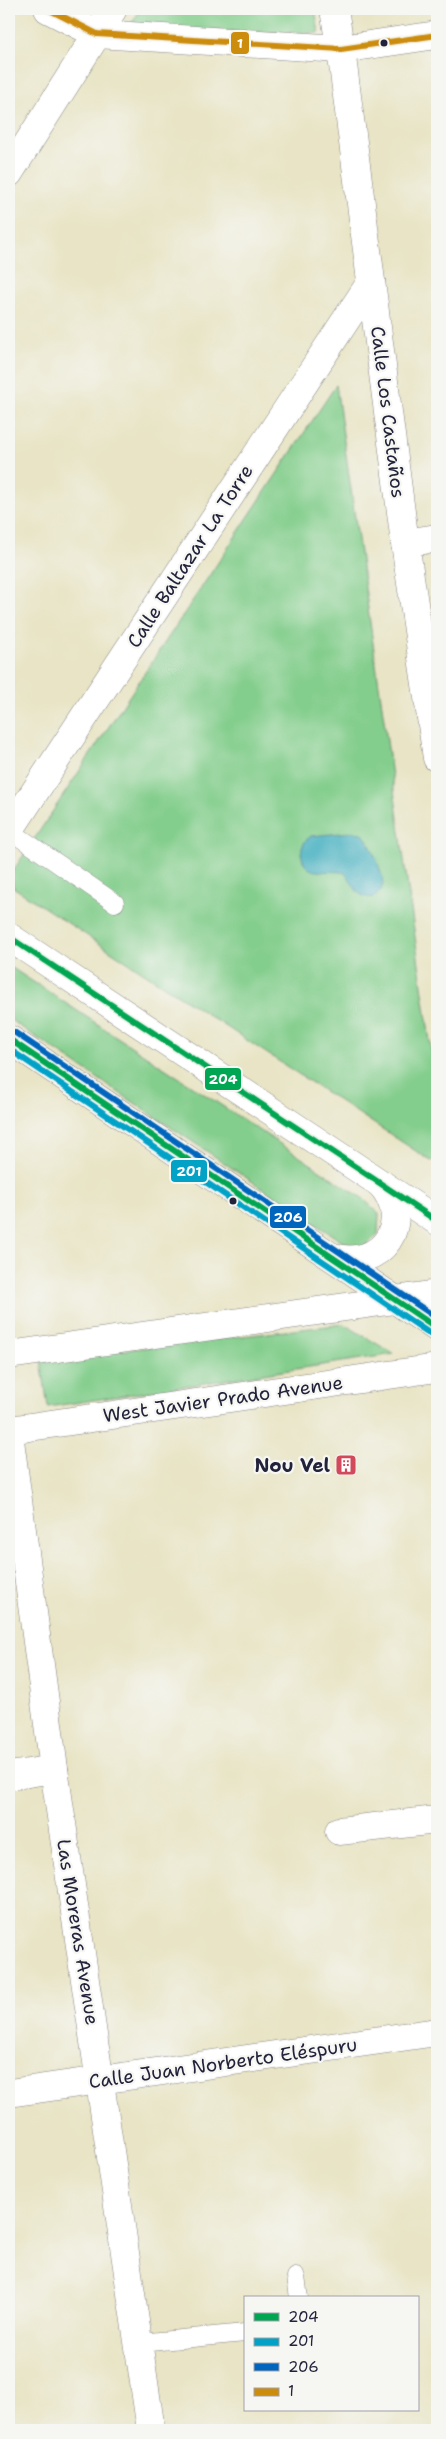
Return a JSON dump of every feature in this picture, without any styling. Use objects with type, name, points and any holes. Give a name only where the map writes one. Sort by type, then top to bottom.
[{"type":"street","points":[[48,9],[97,34],[342,57],[437,34]]},
{"type":"street","points":[[9,173],[88,45],[113,9]]},
{"type":"street","name":"Calle Los Castaños","points":[[334,9],[342,57],[405,543],[437,758]]},
{"type":"street","name":"Calle Baltazar La Torre","points":[[9,831],[371,282]]},
{"type":"street","points":[[405,543],[437,538]]},
{"type":"street","points":[[9,937],[437,1221]]},
{"type":"street","points":[[9,1039],[437,1328]]},
{"type":"street","points":[[333,1257],[349,1260],[366,1258],[380,1249],[390,1237],[394,1228],[395,1209],[382,1184]]},
{"type":"street","points":[[9,1355],[437,1294]]},
{"type":"street","name":"West Javier Prado Avenue","points":[[9,1432],[437,1368]]},
{"type":"street","name":"Las Moreras Avenue","points":[[9,1432],[54,1769],[151,2430]]},
{"type":"street","points":[[9,1776],[54,1769]]},
{"type":"street","points":[[339,1831],[437,1820]]},
{"type":"street","name":"Calle Juan Norberto Eléspuru","points":[[9,2093],[437,2032]]},
{"type":"lane","points":[[9,831],[115,903]]},
{"type":"lane","points":[[296,2277],[299,2296]]},
{"type":"lane","points":[[139,2343],[244,2333]]},
{"type":"green space","points":[[141,9],[315,9],[319,33],[128,29]]},
{"type":"green space","points":[[336,385],[437,1090],[437,1159],[431,1161],[13,887],[11,874]]},
{"type":"green space","points":[[9,966],[364,1199],[379,1214],[378,1235],[363,1247],[344,1243],[9,1019]]},
{"type":"green space","points":[[344,1324],[394,1354],[48,1407],[41,1360]]},
{"type":"water","points":[[352,832],[362,833],[379,865],[383,884],[380,892],[374,897],[360,894],[345,873],[313,870],[304,864],[302,857],[303,845],[311,836]]},
{"type":"transit line","name":"1","points":[[48,9],[97,34],[341,49],[437,35]]},
{"type":"transit line","name":"204","points":[[9,937],[437,1221]]},
{"type":"transit line","name":"206","points":[[14,1032],[437,1318]]},
{"type":"transit line","name":"204","points":[[9,1039],[437,1328]]},
{"type":"transit line","name":"201","points":[[9,1049],[432,1335]]},
{"type":"place","name":"Nou Vel","points":[[346,1465]]}]
